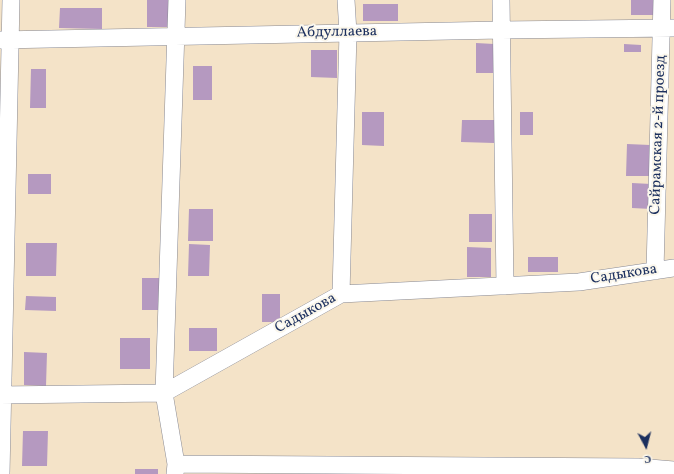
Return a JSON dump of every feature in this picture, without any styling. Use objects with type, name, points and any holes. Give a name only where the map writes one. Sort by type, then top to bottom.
[{"type":"street","points":[[0,474],[6,39],[12,0]]},
{"type":"street","points":[[177,0],[164,393],[176,469],[674,470]]},
{"type":"street","points":[[341,294],[348,33],[346,0]]},
{"type":"street","points":[[501,0],[500,30],[505,286]]},
{"type":"street","name":"Сайрамская 2-й проезд","points":[[655,271],[668,28],[662,0]]},
{"type":"street","name":"Абдуллаева","points":[[6,39],[668,28]]},
{"type":"street","name":"Садыкова","points":[[1,395],[164,393],[341,294],[579,282],[674,268]]},
{"type":"building","points":[[147,0],[170,0],[170,27],[147,27]]},
{"type":"building","points":[[631,0],[653,0],[653,15],[631,15]]},
{"type":"building","points":[[363,4],[398,4],[398,21],[363,21]]},
{"type":"building","points":[[60,8],[102,8],[102,29],[59,28]]},
{"type":"building","points":[[476,43],[494,44],[493,73],[476,73]]},
{"type":"building","points":[[624,44],[641,45],[641,52],[624,52]]},
{"type":"building","points":[[311,50],[337,50],[337,78],[311,77]]},
{"type":"building","points":[[193,66],[212,66],[212,100],[193,100]]},
{"type":"building","points":[[31,69],[46,69],[46,108],[30,108]]},
{"type":"building","points":[[362,112],[384,112],[384,146],[362,145]]},
{"type":"building","points":[[520,112],[533,112],[533,135],[520,135]]},
{"type":"building","points":[[462,120],[494,120],[494,143],[461,142]]},
{"type":"building","points":[[627,144],[650,145],[650,176],[626,176]]},
{"type":"building","points":[[28,174],[51,174],[51,194],[28,194]]},
{"type":"building","points":[[632,183],[651,184],[651,209],[632,208]]},
{"type":"building","points":[[189,209],[213,209],[213,241],[188,241]]},
{"type":"building","points":[[469,214],[492,214],[492,242],[469,242]]},
{"type":"building","points":[[26,243],[57,243],[56,276],[26,276]]},
{"type":"building","points":[[189,244],[210,245],[209,276],[188,276]]},
{"type":"building","points":[[467,247],[491,248],[491,277],[467,277]]},
{"type":"building","points":[[528,257],[558,257],[558,272],[528,272]]},
{"type":"building","points":[[142,278],[159,278],[159,310],[142,310]]},
{"type":"building","points":[[262,294],[280,294],[280,322],[262,322]]},
{"type":"building","points":[[26,296],[56,297],[56,311],[25,310]]},
{"type":"building","points":[[189,328],[217,328],[217,351],[189,351]]},
{"type":"building","points":[[120,338],[150,338],[150,369],[120,369]]},
{"type":"building","points":[[24,352],[47,353],[46,386],[24,385]]},
{"type":"building","points":[[23,431],[48,431],[47,466],[22,466]]},
{"type":"building","points":[[135,469],[158,469],[158,474],[135,474]]}]
